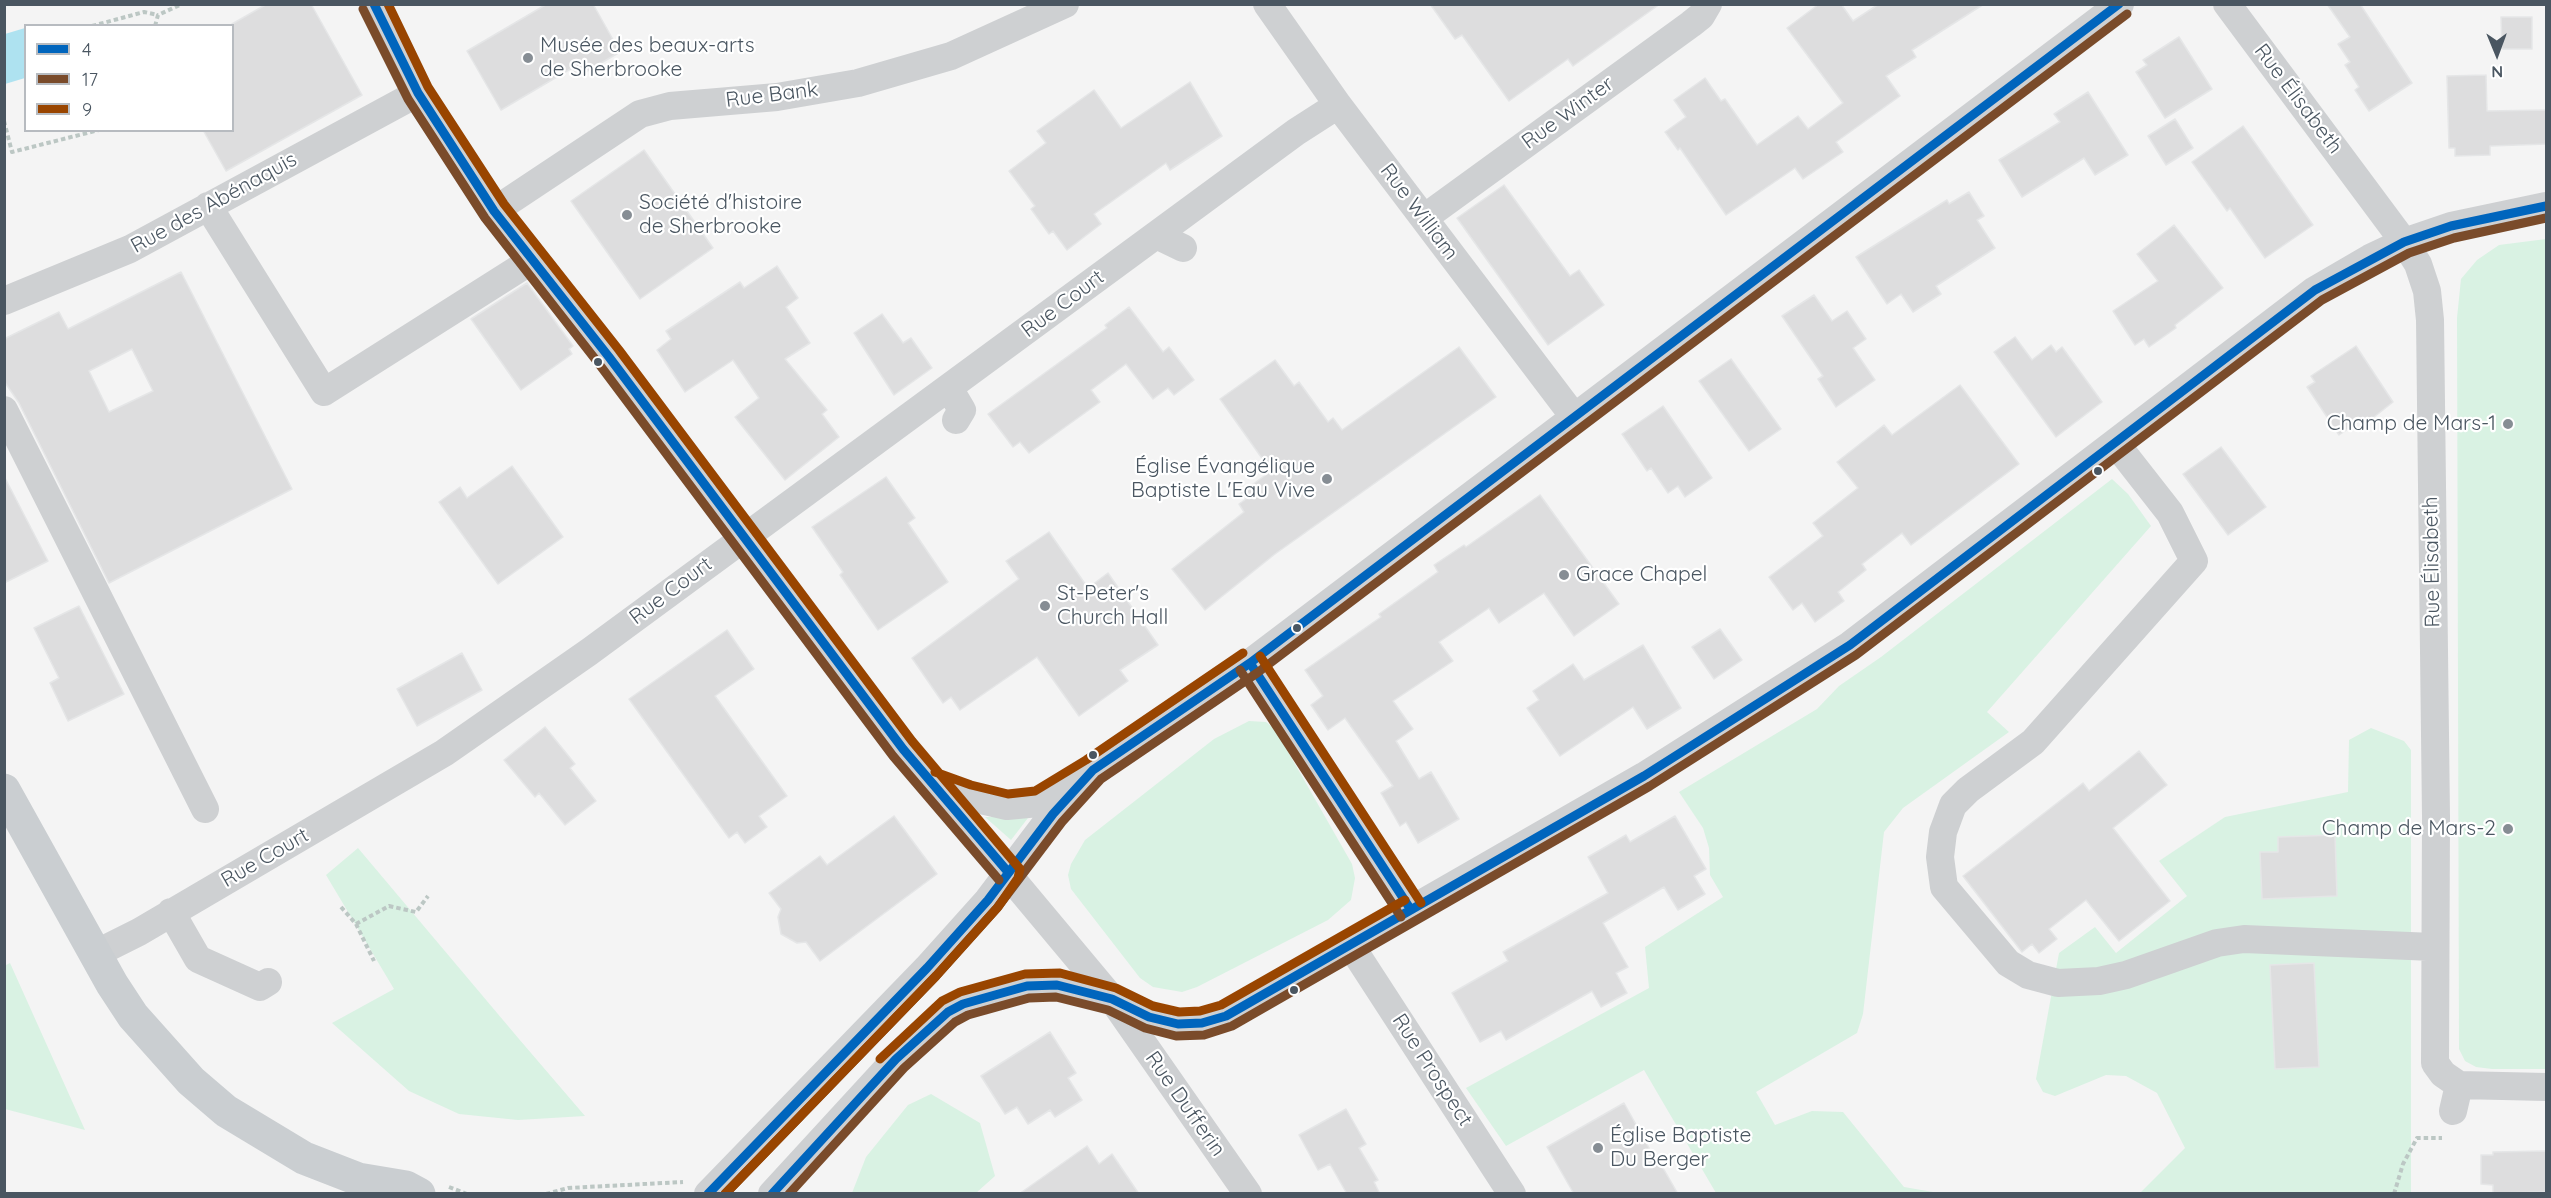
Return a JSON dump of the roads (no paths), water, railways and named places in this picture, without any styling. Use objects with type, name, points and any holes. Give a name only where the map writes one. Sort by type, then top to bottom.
[{"type":"main road","points":[[4,790],[95,954],[133,1016],[191,1081],[226,1111],[304,1158],[366,1186],[406,1187],[419,1194]]},
{"type":"street","name":"Rue Dufferin","points":[[374,4],[418,93],[494,212],[534,260],[931,783],[1008,872],[1112,999],[1248,1194]]},
{"type":"street","name":"Rue Bank","points":[[494,212],[640,114],[670,106],[777,97],[858,83],[951,56],[1065,4]]},
{"type":"street","name":"Rue William","points":[[1267,4],[1338,105],[1575,418]]},
{"type":"street","name":"Rue Winter","points":[[1424,218],[1691,24],[1701,16],[1708,4]]},
{"type":"street","points":[[931,783],[968,797],[1006,806],[1039,803],[1093,770],[1250,663],[2120,4]]},
{"type":"street","name":"Rue Élisabeth","points":[[2227,4],[2404,242],[2418,264],[2427,291],[2430,320],[2436,817],[2433,947],[2434,1063],[2456,1098],[2547,1087]]},
{"type":"street","name":"Rue des Abénaquis","points":[[4,301],[112,258],[418,93]]},
{"type":"street","name":"Rue Court","points":[[95,954],[444,753],[589,652],[1296,132],[1338,105]]},
{"type":"street","points":[[208,206],[324,392],[534,260]]},
{"type":"street","points":[[772,1194],[896,1059],[948,1012],[963,1004],[1027,986],[1057,984],[1112,999],[1149,1017],[1178,1024],[1202,1023],[1226,1016],[1644,776],[1850,645],[2315,290],[2370,258],[2404,242],[2451,225],[2547,206]]},
{"type":"street","points":[[1156,235],[1183,248]]},
{"type":"street","points":[[949,387],[962,410],[956,420]]},
{"type":"street","points":[[4,410],[205,809]]},
{"type":"street","points":[[2116,444],[2170,513],[2194,561],[2033,742],[1968,790],[1953,805],[1943,832],[1940,856],[1944,887],[2008,963],[2028,975],[2058,983],[2099,981],[2126,975],[2217,943],[2244,939],[2433,947]]},
{"type":"street","points":[[1250,663],[1411,910]]},
{"type":"street","points":[[715,1187],[927,968],[987,900],[1053,814],[1093,770]]},
{"type":"street","points":[[171,912],[198,959],[260,987],[268,982]]},
{"type":"street","name":"Rue Prospect","points":[[1351,946],[1512,1194]]},
{"type":"water","points":[[24,28],[24,78],[5,84],[5,34]]},
{"type":"place","name":"Musée des beaux-arts de Sherbrooke","points":[[528,58]]},
{"type":"place","name":"Société d'histoire de Sherbrooke","points":[[627,215]]},
{"type":"place","name":"Champ de Mars-1","points":[[2508,424]]},
{"type":"place","name":"Église Évangélique Baptiste L'Eau Vive","points":[[1327,479]]},
{"type":"place","name":"Grace Chapel","points":[[1564,575]]},
{"type":"place","name":"St-Peter's Church Hall","points":[[1045,606]]},
{"type":"place","name":"Champ de Mars-2","points":[[2508,829]]},
{"type":"place","name":"Église Baptiste Du Berger","points":[[1598,1148]]}]
